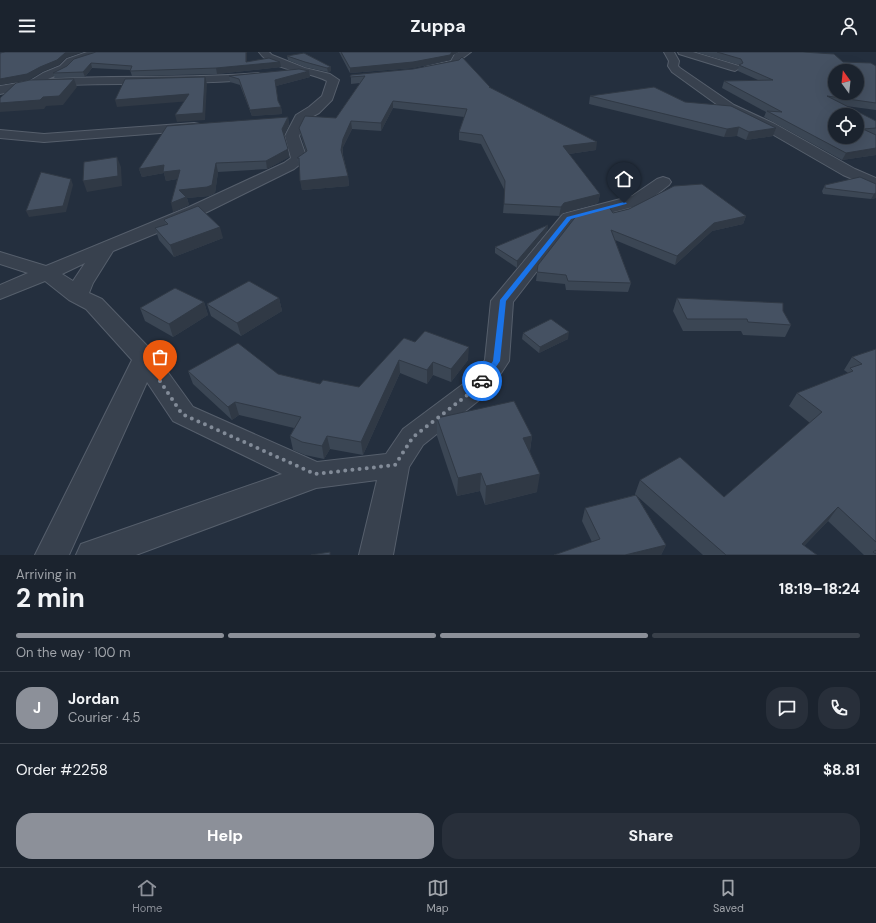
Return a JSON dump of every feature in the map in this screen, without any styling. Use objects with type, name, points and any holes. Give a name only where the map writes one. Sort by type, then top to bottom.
[{"type":"street","points":[[33,84],[64,68],[71,61],[97,52]]},
{"type":"street","points":[[0,293],[106,247],[195,211],[294,163],[299,159],[292,136],[293,118],[314,110],[328,97],[338,79],[300,70],[268,57],[264,52]]},
{"type":"street","points":[[420,71],[455,63],[459,56],[466,52]]},
{"type":"street","points":[[669,52],[674,61],[673,66],[676,70],[730,108],[770,127],[849,172],[876,184]]},
{"type":"street","points":[[683,52],[735,68]]},
{"type":"street","points":[[0,90],[33,84],[95,80],[206,79],[273,74],[300,70]]},
{"type":"street","points":[[0,103],[16,88]]},
{"type":"street","points":[[0,134],[44,138],[208,126]]},
{"type":"street","points":[[376,555],[395,465],[413,437],[479,386],[496,361],[502,301],[569,218],[638,200],[663,182]]},
{"type":"street","points":[[77,295],[82,283],[106,247]]},
{"type":"street","points":[[0,258],[48,273],[77,295],[94,304],[145,359],[182,414],[315,474]]},
{"type":"street","points":[[52,555],[145,359]]},
{"type":"street","points":[[93,555],[315,474],[395,465]]},
{"type":"building","points":[[67,52],[57,60],[27,74],[0,79],[0,53]]},
{"type":"building","points":[[96,52],[246,52],[246,62],[269,58],[280,62],[216,68],[130,71],[132,66],[91,63],[83,72],[53,73],[67,66],[74,59]]},
{"type":"building","points":[[341,52],[452,52],[450,55],[413,62],[350,68]]},
{"type":"building","points":[[717,52],[803,52],[834,54],[843,62],[871,63],[876,66],[876,103],[855,100],[864,100],[864,64],[828,64],[828,100],[835,100],[851,108],[828,108],[828,143],[767,111],[782,112],[724,81],[773,80],[739,65],[743,63],[741,59]]},
{"type":"building","points":[[304,53],[331,67],[327,68],[287,56]]},
{"type":"building","points":[[462,57],[489,87],[597,142],[563,146],[600,194],[564,203],[561,207],[504,204],[505,181],[482,135],[459,132],[467,109],[393,101],[381,123],[351,121],[343,139],[341,150],[348,176],[300,181],[299,158],[297,158],[307,151],[299,128],[305,116],[336,118],[365,76],[350,77],[351,75],[413,69],[459,60]]},
{"type":"building","points":[[299,69],[309,71],[275,80],[278,101],[281,107],[250,110],[239,79],[229,76]]},
{"type":"building","points":[[205,77],[203,113],[175,115],[189,94],[115,100],[125,79]]},
{"type":"building","points":[[74,79],[59,96],[43,97],[40,100],[0,103],[0,98],[16,83],[30,80]]},
{"type":"building","points":[[654,87],[685,102],[731,106],[776,128],[749,132],[739,127],[727,129],[590,96]]},
{"type":"building","points":[[864,115],[876,121],[876,128],[864,129]]},
{"type":"building","points":[[288,117],[282,129],[288,149],[266,161],[216,163],[212,185],[207,187],[179,190],[186,197],[171,203],[180,170],[163,172],[164,165],[139,169],[167,126]]},
{"type":"building","points":[[864,129],[876,135],[876,148],[846,153],[829,144],[864,144]]},
{"type":"building","points":[[117,157],[118,176],[83,181],[84,162]]},
{"type":"building","points":[[41,172],[71,179],[63,206],[26,211]]},
{"type":"building","points":[[860,177],[876,184],[876,193],[825,188],[825,185]]},
{"type":"building","points":[[702,184],[746,216],[714,223],[677,256],[611,230],[631,283],[568,281],[566,275],[537,272],[538,265],[577,215],[609,207],[613,213],[629,209],[674,186]]},
{"type":"building","points":[[198,206],[220,227],[170,245],[155,228],[168,224],[164,220],[165,219]]},
{"type":"building","points":[[548,225],[517,261],[495,247]]},
{"type":"building","points":[[249,281],[279,298],[237,323],[207,304]]},
{"type":"building","points":[[175,288],[204,302],[169,324],[140,308]]},
{"type":"building","points":[[677,298],[783,303],[783,311],[791,325],[748,322],[747,319],[687,319]]},
{"type":"building","points":[[551,319],[569,332],[540,347],[523,333]]},
{"type":"building","points":[[425,331],[469,347],[451,369],[433,362],[427,370],[399,360],[361,442],[327,436],[322,446],[302,442],[290,436],[301,417],[235,402],[228,407],[188,371],[238,343],[278,374],[320,384],[323,380],[359,387],[404,338],[415,342]]},
{"type":"building","points":[[876,349],[876,542],[838,507],[802,544],[817,555],[726,555],[640,480],[680,457],[724,497],[822,412],[797,393],[853,371],[850,368],[862,364],[852,357]]},
{"type":"building","points":[[514,401],[532,436],[523,438],[540,474],[486,486],[481,473],[458,478],[437,418]]},
{"type":"building","points":[[636,495],[666,545],[625,555],[554,555],[600,539],[585,508]]},
{"type":"building","points":[[330,552],[330,555],[311,555]]},
{"type":"way so far","points":[[160,381],[182,414],[315,474],[395,465],[413,437],[479,386],[482,381]]},
{"type":"route","points":[[482,381],[496,361],[502,301],[569,218],[624,203]]}]
